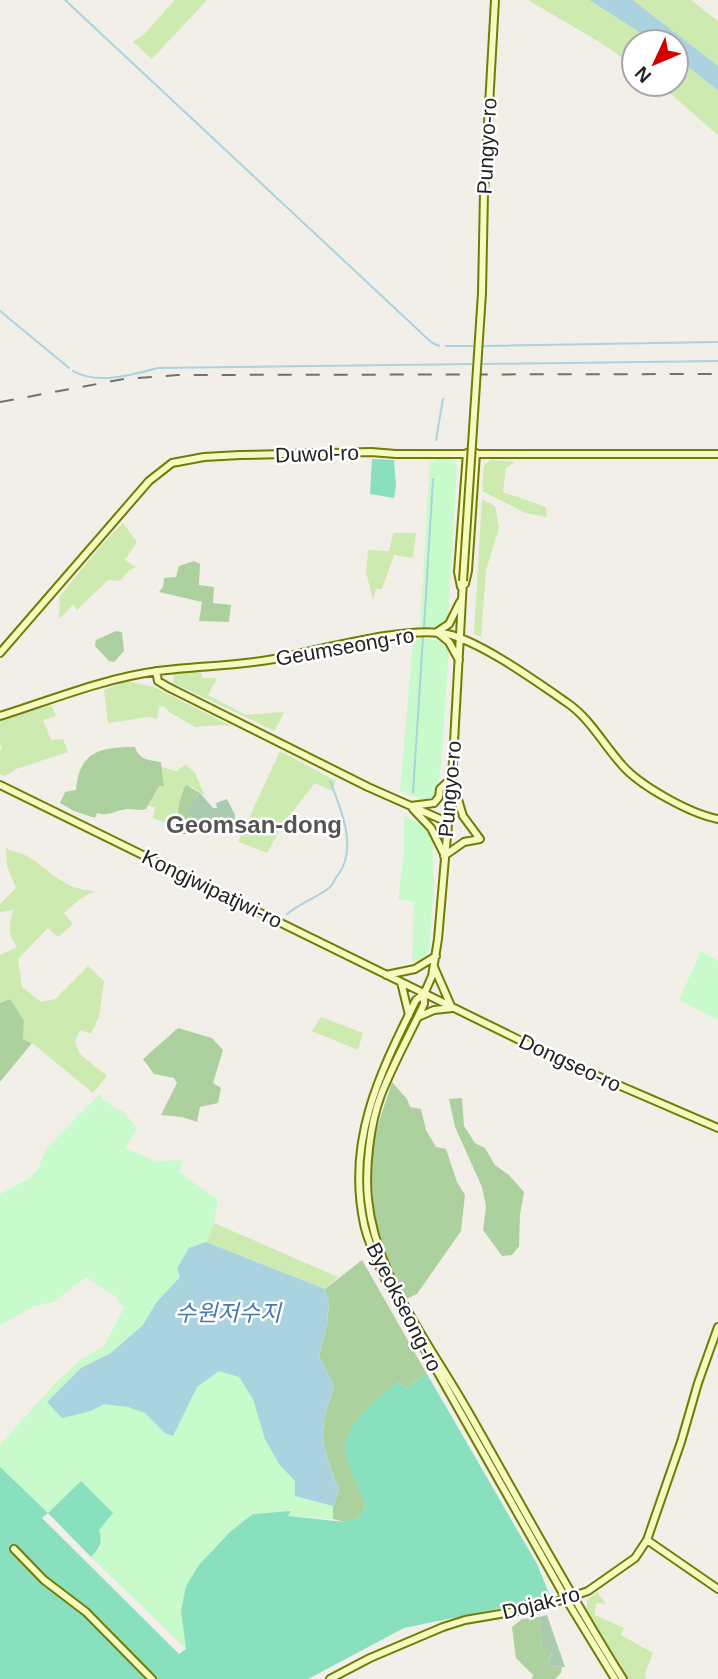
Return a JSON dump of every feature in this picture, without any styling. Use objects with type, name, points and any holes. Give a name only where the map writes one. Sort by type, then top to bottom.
[{"type":"main road","name":"Pungyo-ro","points":[[424,994],[432,976],[436,956],[452,778],[482,293],[484,192],[495,0]]},
{"type":"main road","name":"Duwol-ro","points":[[0,653],[149,481],[172,463],[204,457],[311,453],[718,454]]},
{"type":"main road","points":[[462,597],[458,572],[467,453]]},
{"type":"main road","points":[[459,660],[449,642],[437,632],[448,625],[462,597],[468,571],[476,453]]},
{"type":"main road","name":"Geumseong-ro","points":[[0,716],[112,681],[156,671],[262,661],[376,639],[437,632],[461,638],[479,647],[575,708],[628,771],[680,805],[718,819]]},
{"type":"main road","points":[[156,671],[158,681],[168,687],[409,806],[447,822]]},
{"type":"main road","points":[[452,778],[463,816],[480,839],[464,842],[444,856],[431,828],[409,806],[433,803],[439,797],[440,789],[452,778]]},
{"type":"main road","name":"Kongjwipatjwi-ro","points":[[0,785],[424,994]]},
{"type":"main road","points":[[386,975],[415,969],[436,956]]},
{"type":"main road","points":[[418,1017],[434,1010],[453,1007],[434,967]]},
{"type":"main road","points":[[401,982],[409,1014]]},
{"type":"main road","name":"Dongseo-ro","points":[[424,994],[558,1059],[718,1128]]},
{"type":"main road","name":"Byeokseong-ro","points":[[424,994],[416,1000],[370,1101],[361,1142],[359,1198],[365,1227],[385,1279],[615,1679]]},
{"type":"main road","name":"Byeokseong-ro","points":[[424,994],[424,1004],[381,1096],[371,1136],[368,1198],[374,1232],[388,1273],[414,1321],[468,1410],[569,1598],[623,1679]]},
{"type":"main road","name":"Dojak-ro","points":[[330,1679],[370,1658],[454,1624],[541,1607],[588,1591],[635,1559],[647,1540],[718,1327]]},
{"type":"main road","points":[[647,1540],[718,1589]]},
{"type":"main road","points":[[14,1549],[44,1580],[86,1612],[152,1679]]},
{"type":"green space","points":[[175,0],[207,0],[152,59],[133,42],[144,34]]},
{"type":"green space","points":[[528,0],[589,0],[633,28],[620,28],[620,56]]},
{"type":"green space","points":[[633,0],[691,0],[718,21],[718,66],[690,44],[690,28],[669,28]]},
{"type":"green space","points":[[690,68],[718,91],[718,135],[675,98],[690,98]]},
{"type":"green space","points":[[372,459],[394,460],[394,498],[370,494]]},
{"type":"green space","points":[[440,459],[454,460],[457,466],[448,620],[435,627],[420,627],[430,462]]},
{"type":"green space","points":[[491,460],[515,462],[506,468],[503,492],[546,507],[547,517],[525,513],[482,491],[484,465]]},
{"type":"green space","points":[[482,499],[495,506],[499,528],[486,570],[481,637],[474,634]]},
{"type":"green space","points":[[123,523],[137,542],[125,560],[136,567],[129,570],[120,581],[108,580],[77,610],[73,605],[59,619],[60,596]]},
{"type":"green space","points":[[393,533],[416,533],[413,558],[394,555],[382,589],[376,589],[373,600],[366,572],[368,550],[389,551]]},
{"type":"green space","points":[[194,561],[200,564],[199,585],[214,587],[213,603],[231,605],[229,622],[199,621],[202,602],[159,592],[164,578],[176,577],[179,566]]},
{"type":"green space","points":[[116,631],[122,632],[124,651],[114,662],[109,661],[95,646],[96,640]]},
{"type":"green space","points":[[420,638],[440,641],[449,649],[441,765],[435,798],[421,799],[400,791],[413,642]]},
{"type":"green space","points":[[174,672],[201,672],[203,678],[217,678],[208,695],[246,715],[284,712],[275,731],[173,683]]},
{"type":"green space","points":[[127,681],[154,687],[233,727],[195,727],[165,707],[159,706],[157,719],[149,717],[108,723],[104,690]]},
{"type":"green space","points":[[51,705],[56,716],[43,720],[51,740],[63,739],[68,752],[16,769],[5,776],[0,774],[0,720]]},
{"type":"green space","points":[[135,747],[142,757],[161,762],[164,786],[159,786],[146,809],[97,813],[95,818],[60,803],[65,792],[76,790],[78,777],[87,759],[102,750]]},
{"type":"green space","points":[[280,751],[336,781],[331,791],[315,783],[285,821],[267,853],[238,842]]},
{"type":"green space","points":[[186,764],[195,773],[205,796],[192,787],[182,791],[178,828],[153,818],[155,807],[148,806],[160,782],[162,767],[176,771]]},
{"type":"green space","points":[[186,785],[200,793],[189,806],[203,830],[196,834],[181,834],[179,829],[181,796]]},
{"type":"green space","points":[[200,793],[213,808],[217,808],[216,803],[227,799],[235,815],[234,822],[221,817],[203,830],[194,818],[188,816],[189,806]]},
{"type":"green space","points":[[404,816],[423,825],[432,839],[434,883],[429,951],[422,962],[412,962],[414,902],[398,899],[404,855]]},
{"type":"green space","points":[[6,848],[27,856],[64,883],[94,891],[64,913],[73,924],[58,937],[48,928],[18,959],[22,987],[41,1002],[55,999],[88,966],[104,981],[99,1017],[91,1034],[80,1030],[75,1042],[80,1054],[107,1076],[93,1093],[32,1043],[23,1039],[24,1020],[10,999],[0,1003],[0,955],[17,947],[10,929],[13,910],[0,912],[0,904],[16,888],[7,866]]},
{"type":"green space","points":[[701,951],[718,961],[718,1020],[679,1000]]},
{"type":"green space","points":[[10,999],[24,1020],[23,1039],[32,1043],[0,1082],[0,1003]]},
{"type":"green space","points":[[321,1017],[363,1033],[358,1050],[312,1031]]},
{"type":"green space","points":[[178,1028],[212,1038],[223,1050],[213,1083],[221,1088],[218,1103],[200,1107],[197,1122],[161,1115],[177,1083],[174,1078],[154,1074],[143,1059]]},
{"type":"green space","points":[[392,1082],[407,1099],[410,1107],[421,1109],[426,1130],[436,1147],[446,1149],[457,1182],[465,1195],[461,1231],[417,1294],[406,1299],[382,1243],[372,1186],[375,1136]]},
{"type":"green space","points":[[101,1093],[101,1098],[119,1111],[122,1110],[137,1128],[125,1148],[156,1161],[183,1160],[179,1172],[218,1200],[207,1242],[325,1289],[329,1301],[327,1324],[319,1356],[334,1387],[323,1428],[325,1450],[339,1490],[333,1506],[333,1519],[287,1516],[291,1511],[181,1611],[186,1649],[91,1557],[100,1547],[102,1540],[81,1481],[48,1513],[0,1469],[0,1445],[57,1381],[81,1360],[104,1346],[124,1308],[116,1297],[86,1277],[54,1302],[34,1306],[0,1325],[0,1194],[27,1180],[38,1169],[46,1149]]},
{"type":"green space","points":[[462,1098],[464,1126],[475,1143],[485,1148],[495,1165],[509,1175],[524,1192],[519,1246],[512,1255],[502,1256],[483,1230],[486,1206],[482,1187],[455,1127],[449,1099]]},
{"type":"green space","points":[[214,1223],[338,1277],[325,1289],[206,1242]]},
{"type":"green space","points":[[362,1260],[427,1374],[413,1382],[409,1389],[397,1382],[361,1490],[366,1506],[357,1520],[345,1522],[333,1519],[333,1506],[339,1490],[325,1450],[323,1428],[334,1387],[319,1356],[327,1324],[329,1301],[325,1289]]},
{"type":"green space","points":[[427,1374],[537,1564],[551,1598],[404,1628],[308,1679],[0,1679],[0,1467],[48,1513],[42,1518],[179,1654],[186,1649],[181,1611],[186,1586],[199,1565],[231,1531],[253,1514],[291,1511],[288,1516],[345,1522],[350,1517],[357,1520],[366,1506],[346,1455],[349,1433],[362,1414],[397,1382],[409,1389],[413,1382]]},
{"type":"green space","points":[[81,1481],[113,1513],[99,1530],[100,1545],[91,1557],[48,1513]]},
{"type":"green space","points":[[597,1592],[606,1604],[596,1603],[595,1615],[624,1628],[621,1635],[653,1653],[645,1673],[646,1679],[627,1679],[587,1616],[587,1600]]},
{"type":"green space","points":[[547,1615],[565,1667],[547,1666],[552,1653],[542,1646],[539,1617]]},
{"type":"green space","points":[[539,1617],[542,1646],[552,1652],[547,1666],[562,1667],[561,1673],[555,1679],[532,1679],[533,1675],[516,1658],[512,1627],[522,1619]]},
{"type":"water","points":[[589,0],[633,0],[669,28],[633,28]]},
{"type":"water","points":[[690,44],[718,66],[718,91],[690,68]]},
{"type":"water","name":"수원저수지","points":[[206,1242],[325,1289],[329,1301],[327,1324],[319,1356],[334,1387],[323,1428],[325,1450],[339,1490],[333,1506],[295,1496],[295,1481],[279,1464],[265,1439],[253,1399],[239,1377],[219,1371],[197,1387],[173,1436],[165,1433],[145,1413],[128,1407],[104,1404],[91,1411],[62,1418],[47,1402],[81,1368],[111,1353],[143,1325],[156,1303],[180,1277],[177,1268],[189,1248]]},
{"type":"waterway","points":[[65,0],[431,342],[439,346]]},
{"type":"waterway","points":[[0,311],[69,368]]},
{"type":"waterway","points":[[482,346],[718,342]]},
{"type":"waterway","points":[[446,346],[477,346]]},
{"type":"waterway","points":[[480,364],[718,361]]},
{"type":"waterway","points":[[73,371],[104,378],[158,368],[475,364]]},
{"type":"waterway","points":[[436,440],[443,399]]},
{"type":"waterway","points":[[424,628],[433,479]]},
{"type":"waterway","points":[[413,793],[423,637]]},
{"type":"waterway","points":[[287,914],[329,888],[344,864],[347,853],[346,828],[330,781]]},
{"type":"railway","points":[[0,402],[124,379],[178,375],[718,374]]},
{"type":"district","name":"Geomsan-dong","points":[[254,825]]}]
